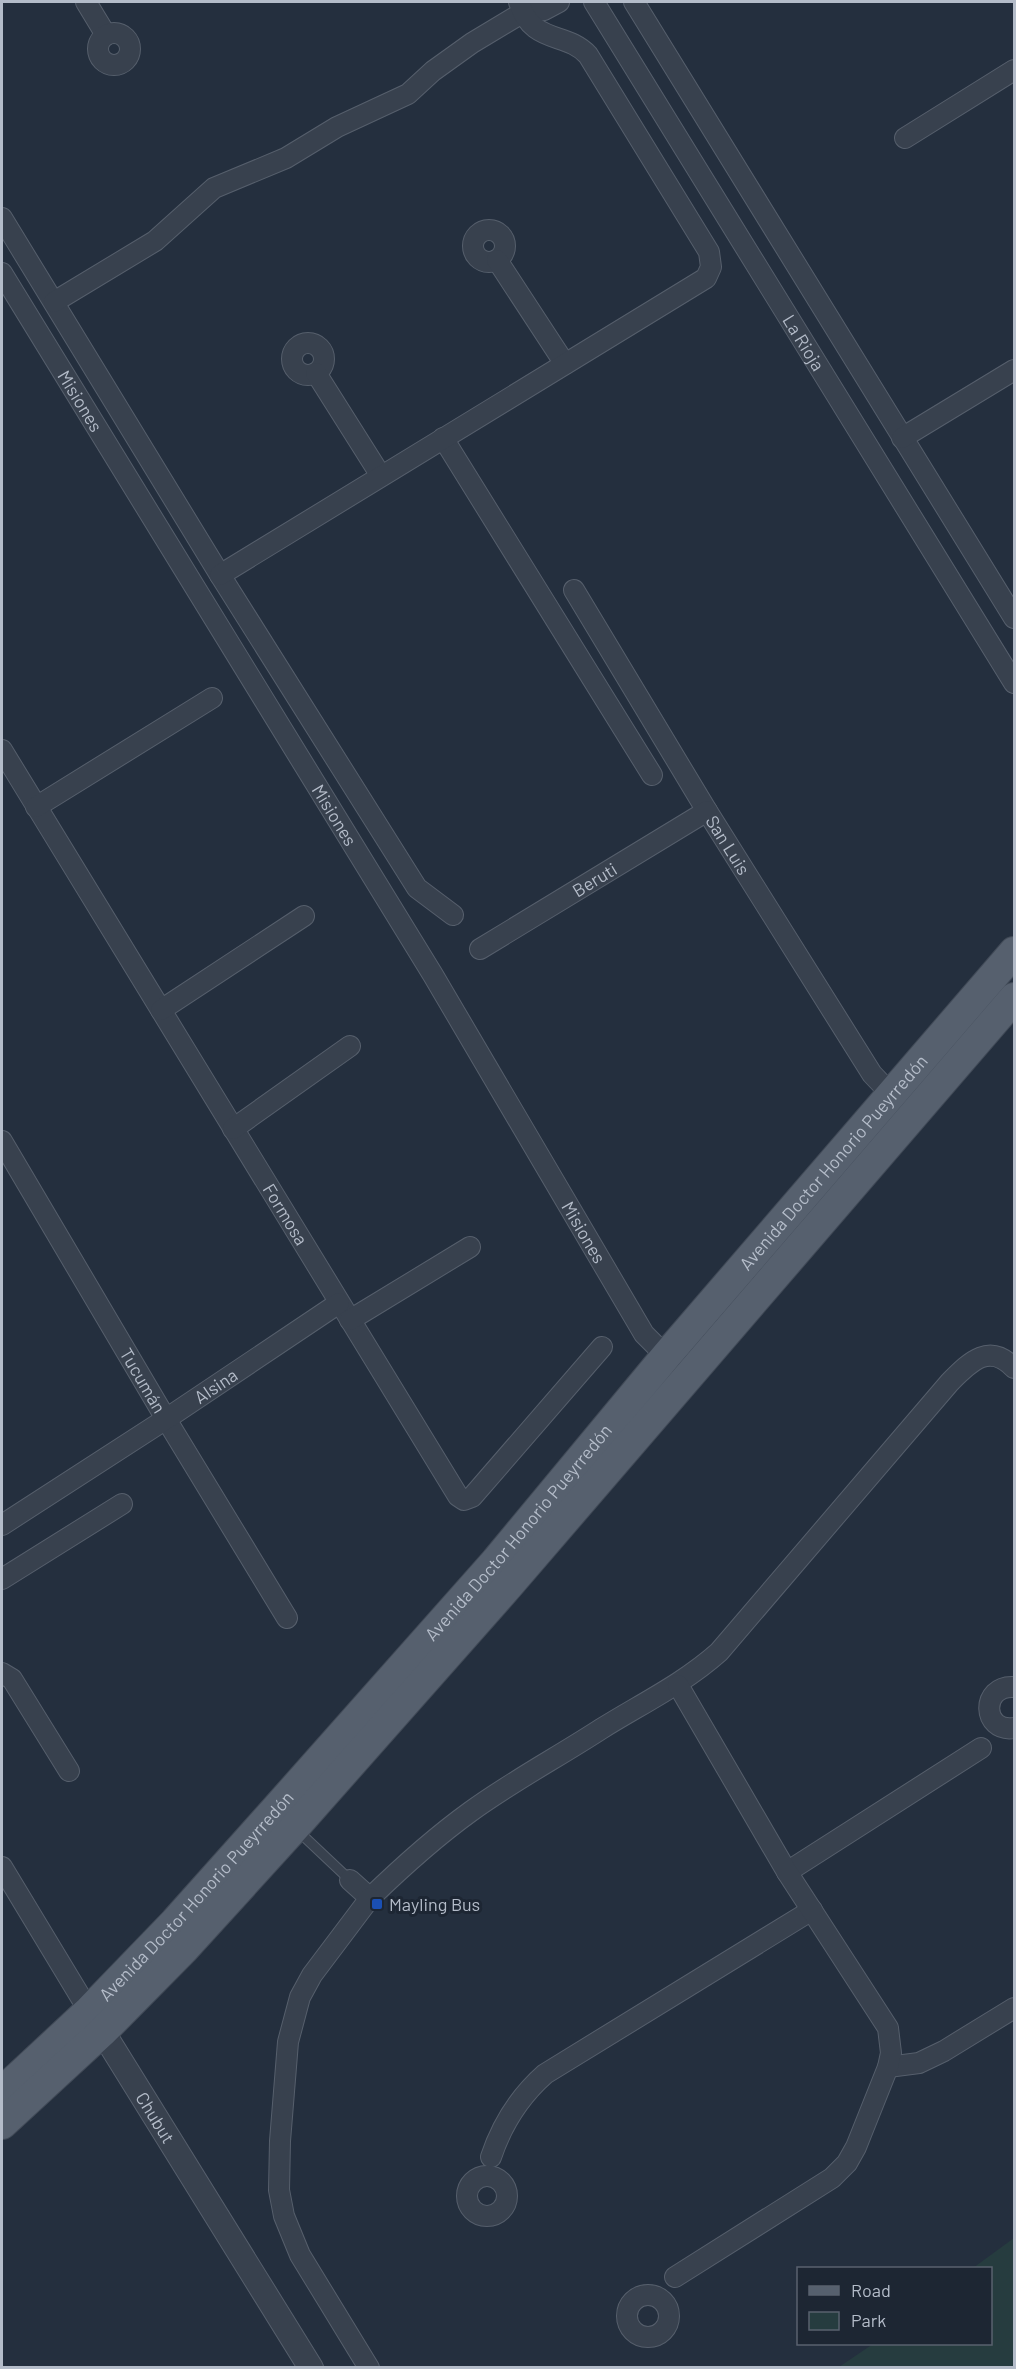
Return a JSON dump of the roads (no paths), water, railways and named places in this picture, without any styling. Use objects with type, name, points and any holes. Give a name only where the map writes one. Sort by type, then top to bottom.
[{"type":"main road","name":"Avenida Doctor Honorio Pueyrredón","points":[[2,2092],[96,2021],[184,1949],[285,1818],[496,1560],[666,1356],[1014,952]]},
{"type":"main road","name":"Avenida Doctor Honorio Pueyrredón","points":[[285,1818],[508,1586],[1014,998]]},
{"type":"main road","name":"Avenida Doctor Honorio Pueyrredón","points":[[2,2124],[96,2021]]},
{"type":"street","points":[[86,2],[106,35]]},
{"type":"street","points":[[54,302],[155,241],[214,188],[273,165],[337,127],[408,94],[449,59],[524,5],[544,10],[559,2]]},
{"type":"street","name":"La Rioja","points":[[594,2],[1014,683]]},
{"type":"street","points":[[634,2],[1014,618]]},
{"type":"street","points":[[220,575],[706,278],[711,267],[709,252],[588,55],[573,45],[547,36],[532,24],[524,5]]},
{"type":"street","points":[[905,138],[1014,70]]},
{"type":"street","points":[[2,218],[220,575],[417,888],[453,915]]},
{"type":"street","points":[[497,260],[565,364]]},
{"type":"street","name":"Misiones","points":[[2,273],[433,975],[644,1334],[666,1356]]},
{"type":"street","points":[[902,438],[1014,370]]},
{"type":"street","points":[[316,373],[381,476]]},
{"type":"street","points":[[443,438],[652,775]]},
{"type":"street","name":"San Luis","points":[[574,590],[707,811],[872,1074],[892,1095]]},
{"type":"street","points":[[36,807],[212,698]]},
{"type":"street","name":"Formosa","points":[[2,750],[458,1496],[464,1500],[472,1497],[602,1347]]},
{"type":"street","name":"Beruti","points":[[480,949],[707,811]]},
{"type":"street","points":[[161,1010],[304,916]]},
{"type":"street","points":[[233,1129],[350,1046]]},
{"type":"street","name":"Tucumán","points":[[2,1141],[166,1419],[287,1618]]},
{"type":"street","points":[[350,1320],[470,1247]]},
{"type":"street","name":"Alsina","points":[[2,1525],[339,1303]]},
{"type":"street","points":[[369,2367],[300,2254],[284,2216],[279,2190],[280,2141],[288,2042],[300,1997],[312,1975],[370,1898],[429,1844],[471,1811],[631,1711],[678,1685],[719,1652],[950,1382],[971,1361],[985,1356],[1012,1360]]},
{"type":"street","points":[[2,1579],[122,1504]]},
{"type":"street","points":[[2,1673],[12,1679],[69,1771]]},
{"type":"street","points":[[675,2277],[667,2294],[666,2305],[669,2319],[663,2331],[651,2337],[637,2335],[628,2325],[630,2305],[832,2178],[847,2163],[856,2147],[888,2067],[891,2053],[888,2028],[788,1872],[678,1685]]},
{"type":"street","points":[[981,1748],[988,1738],[992,1719],[989,1706],[995,1693],[1007,1687],[1014,1688]]},
{"type":"street","points":[[992,1719],[1003,1728],[1014,1729]]},
{"type":"street","points":[[788,1872],[1014,1729]]},
{"type":"street","name":"Chubut","points":[[2,1867],[310,2367]]},
{"type":"street","points":[[350,1880],[370,1898]]},
{"type":"street","points":[[491,2157],[494,2171],[506,2192],[505,2205],[501,2210],[489,2216],[476,2213],[468,2203],[468,2189],[491,2157],[497,2138],[526,2091],[545,2074],[812,1910]]},
{"type":"street","points":[[888,2067],[919,2062],[944,2051],[1014,2007]]},
{"type":"street","points":[[477,2179],[488,2176],[500,2181]]},
{"type":"street","points":[[641,2296],[655,2296],[666,2305]]},
{"type":"lane","points":[[285,1818],[350,1880]]},
{"type":"place","name":"Mayling Bus","points":[[377,1904]]}]
